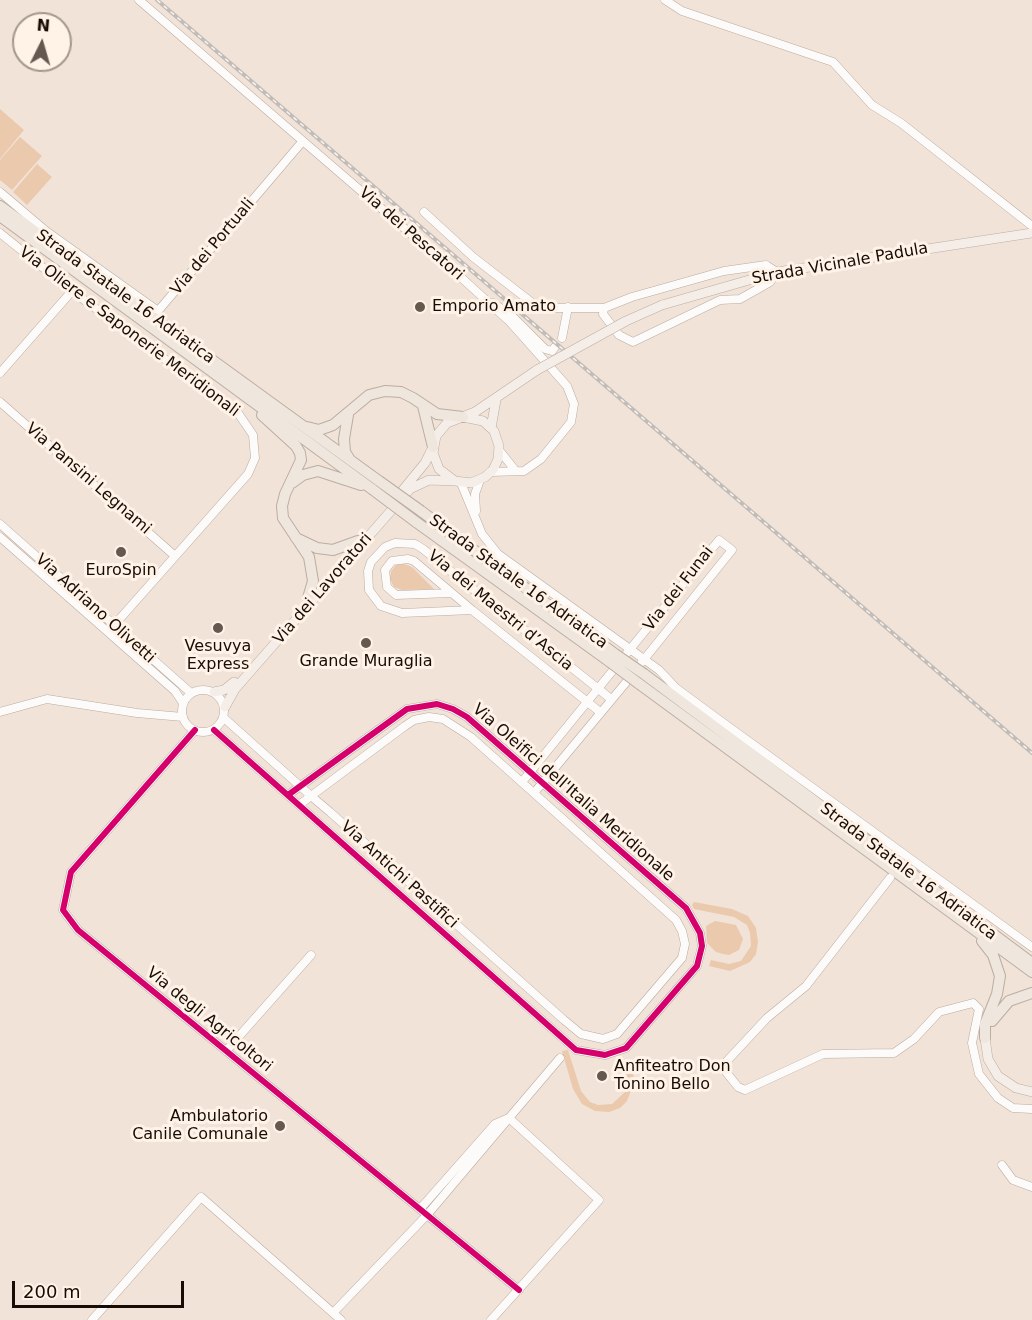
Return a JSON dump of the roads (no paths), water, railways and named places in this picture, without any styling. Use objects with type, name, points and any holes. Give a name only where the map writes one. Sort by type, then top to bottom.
[{"type":"highway","name":"Strada Statale 16 Adriatica","points":[[0,206],[350,461],[416,522],[641,678],[1032,963]]},
{"type":"highway","name":"Strada Statale 16 Adriatica","points":[[0,216],[238,392],[376,485],[421,511],[613,658]]},
{"type":"highway","points":[[291,418],[319,430],[340,422],[352,408],[369,395],[385,391],[400,392],[437,414],[463,417]]},
{"type":"highway","points":[[238,392],[296,446],[301,460],[285,494],[283,518],[309,557],[313,581],[308,598]]},
{"type":"highway","points":[[423,406],[433,447]]},
{"type":"highway","points":[[350,461],[345,452],[344,425],[352,408]]},
{"type":"highway","points":[[290,485],[303,475],[318,471],[376,485]]},
{"type":"highway","points":[[294,537],[317,548],[333,550],[358,541]]},
{"type":"highway","name":"Strada Statale 16 Adriatica","points":[[641,678],[941,906],[1032,972]]},
{"type":"highway","points":[[941,906],[985,945],[997,963],[999,984],[986,1022],[985,1038]]},
{"type":"highway","points":[[965,915],[1032,957]]},
{"type":"highway","points":[[985,1038],[1001,1007],[1015,998],[1032,993]]},
{"type":"main road","name":"Strada Vicinale Padula","points":[[408,489],[425,463],[436,436],[443,426],[496,400],[537,370],[609,330],[662,306],[777,272],[1032,233]]},
{"type":"main road","points":[[490,428],[496,400]]},
{"type":"main road","points":[[408,489],[429,480],[458,482],[480,480],[490,472],[496,463],[499,450],[497,438],[490,428],[476,418],[463,417]]},
{"type":"main road","points":[[433,447],[434,458],[439,469],[458,482]]},
{"type":"main road","name":"Via dei Lavoratori","points":[[233,687],[358,541],[408,489]]},
{"type":"main road","name":"Via dei Lavoratori","points":[[233,687],[408,489]]},
{"type":"main road","points":[[213,692],[233,687]]},
{"type":"main road","points":[[225,707],[233,687]]},
{"type":"main road","points":[[985,1038],[988,1059],[998,1076],[1016,1088],[1032,1092]]},
{"type":"street","name":"Via dei Pescatori","points":[[139,0],[484,298],[567,386],[574,404],[571,422],[541,459],[531,469],[490,472]]},
{"type":"street","points":[[665,0],[682,11],[833,62],[872,105],[901,123],[1032,226]]},
{"type":"street","name":"Via dei Portuali","points":[[0,192],[46,231],[158,311],[302,142]]},
{"type":"street","points":[[424,212],[473,257],[535,305],[604,308],[724,272],[766,265],[777,272],[770,282],[740,299],[720,300],[633,342],[619,335],[603,315],[604,308]]},
{"type":"street","name":"Via Oliere e Saponerie Meridionali","points":[[0,233],[72,291],[238,413],[253,435],[255,458],[248,474],[111,628]]},
{"type":"street","points":[[0,373],[72,291]]},
{"type":"street","points":[[484,298],[512,316],[545,349],[552,351],[555,347]]},
{"type":"street","points":[[562,338],[568,307]]},
{"type":"street","name":"Via Pansini Legnami","points":[[0,402],[175,556]]},
{"type":"street","points":[[499,450],[515,470]]},
{"type":"street","points":[[476,519],[475,494],[480,480]]},
{"type":"street","points":[[458,482],[482,534],[498,554],[631,650],[676,688],[903,858],[1032,947]]},
{"type":"street","name":"Via Adriano Olivetti","points":[[0,524],[111,628],[175,691],[183,703]]},
{"type":"street","name":"Via Adriano Olivetti","points":[[0,537],[191,693]]},
{"type":"street","name":"Via dei Funai","points":[[522,782],[719,540],[732,550],[534,793]]},
{"type":"street","name":"Via dei Maestri d’Ascia","points":[[600,712],[476,612],[454,609],[402,613],[381,606],[369,590],[368,571],[371,562],[385,547],[395,543],[415,544],[610,699]]},
{"type":"street","points":[[452,593],[396,595],[384,582],[385,570],[392,561],[408,559],[452,593],[460,600],[476,612]]},
{"type":"street","points":[[454,609],[471,587]]},
{"type":"street","points":[[0,712],[47,699],[137,713],[183,717],[195,730],[213,730],[224,718],[225,707],[220,696],[202,689],[191,693],[183,703],[183,717]]},
{"type":"street","name":"Via Oleifici dell'Italia Meridionale","points":[[288,795],[398,715],[420,705],[437,705],[453,709],[467,717],[492,738],[686,908]]},
{"type":"street","name":"Via Oleifici dell'Italia Meridionale","points":[[299,805],[414,720],[429,717],[443,719],[458,727],[676,920],[682,931],[685,944],[680,964],[617,1034],[603,1039],[581,1034]]},
{"type":"street","name":"Via Antichi Pastifici","points":[[224,718],[581,1034]]},
{"type":"street","name":"Via degli Agricoltori","points":[[195,730],[71,872],[63,910],[78,930],[519,1290]]},
{"type":"street","name":"Via Antichi Pastifici","points":[[213,730],[576,1050],[596,1054],[615,1053],[629,1045],[697,966],[702,946],[699,933],[686,908]]},
{"type":"street","points":[[483,748],[492,738]]},
{"type":"street","points":[[890,878],[838,940],[806,986],[767,1018],[726,1062],[726,1072],[738,1087],[745,1090],[823,1054],[894,1053],[914,1039],[939,1012],[973,1004],[979,1009],[972,1043],[979,1074],[998,1098],[1005,1103],[1013,1108],[1032,1109]]},
{"type":"street","points":[[226,1052],[311,955]]},
{"type":"street","points":[[333,1313],[427,1215],[560,1058]]},
{"type":"street","points":[[420,1209],[495,1124],[509,1118]]},
{"type":"street","points":[[491,1320],[599,1200],[509,1118]]},
{"type":"street","points":[[1002,1165],[1013,1180],[1032,1187]]},
{"type":"street","points":[[95,1319],[201,1197],[341,1320]]},
{"type":"railway","points":[[157,0],[1032,753]]},
{"type":"place","name":"Emporio Amato","points":[[420,307]]},
{"type":"place","name":"EuroSpin","points":[[121,552]]},
{"type":"place","name":"Vesuvya Express","points":[[218,628]]},
{"type":"place","name":"Grande Muraglia","points":[[366,643]]},
{"type":"place","name":"Anfiteatro Don Tonino Bello","points":[[602,1076]]},
{"type":"place","name":"Ambulatorio Canile Comunale","points":[[280,1126]]}]
